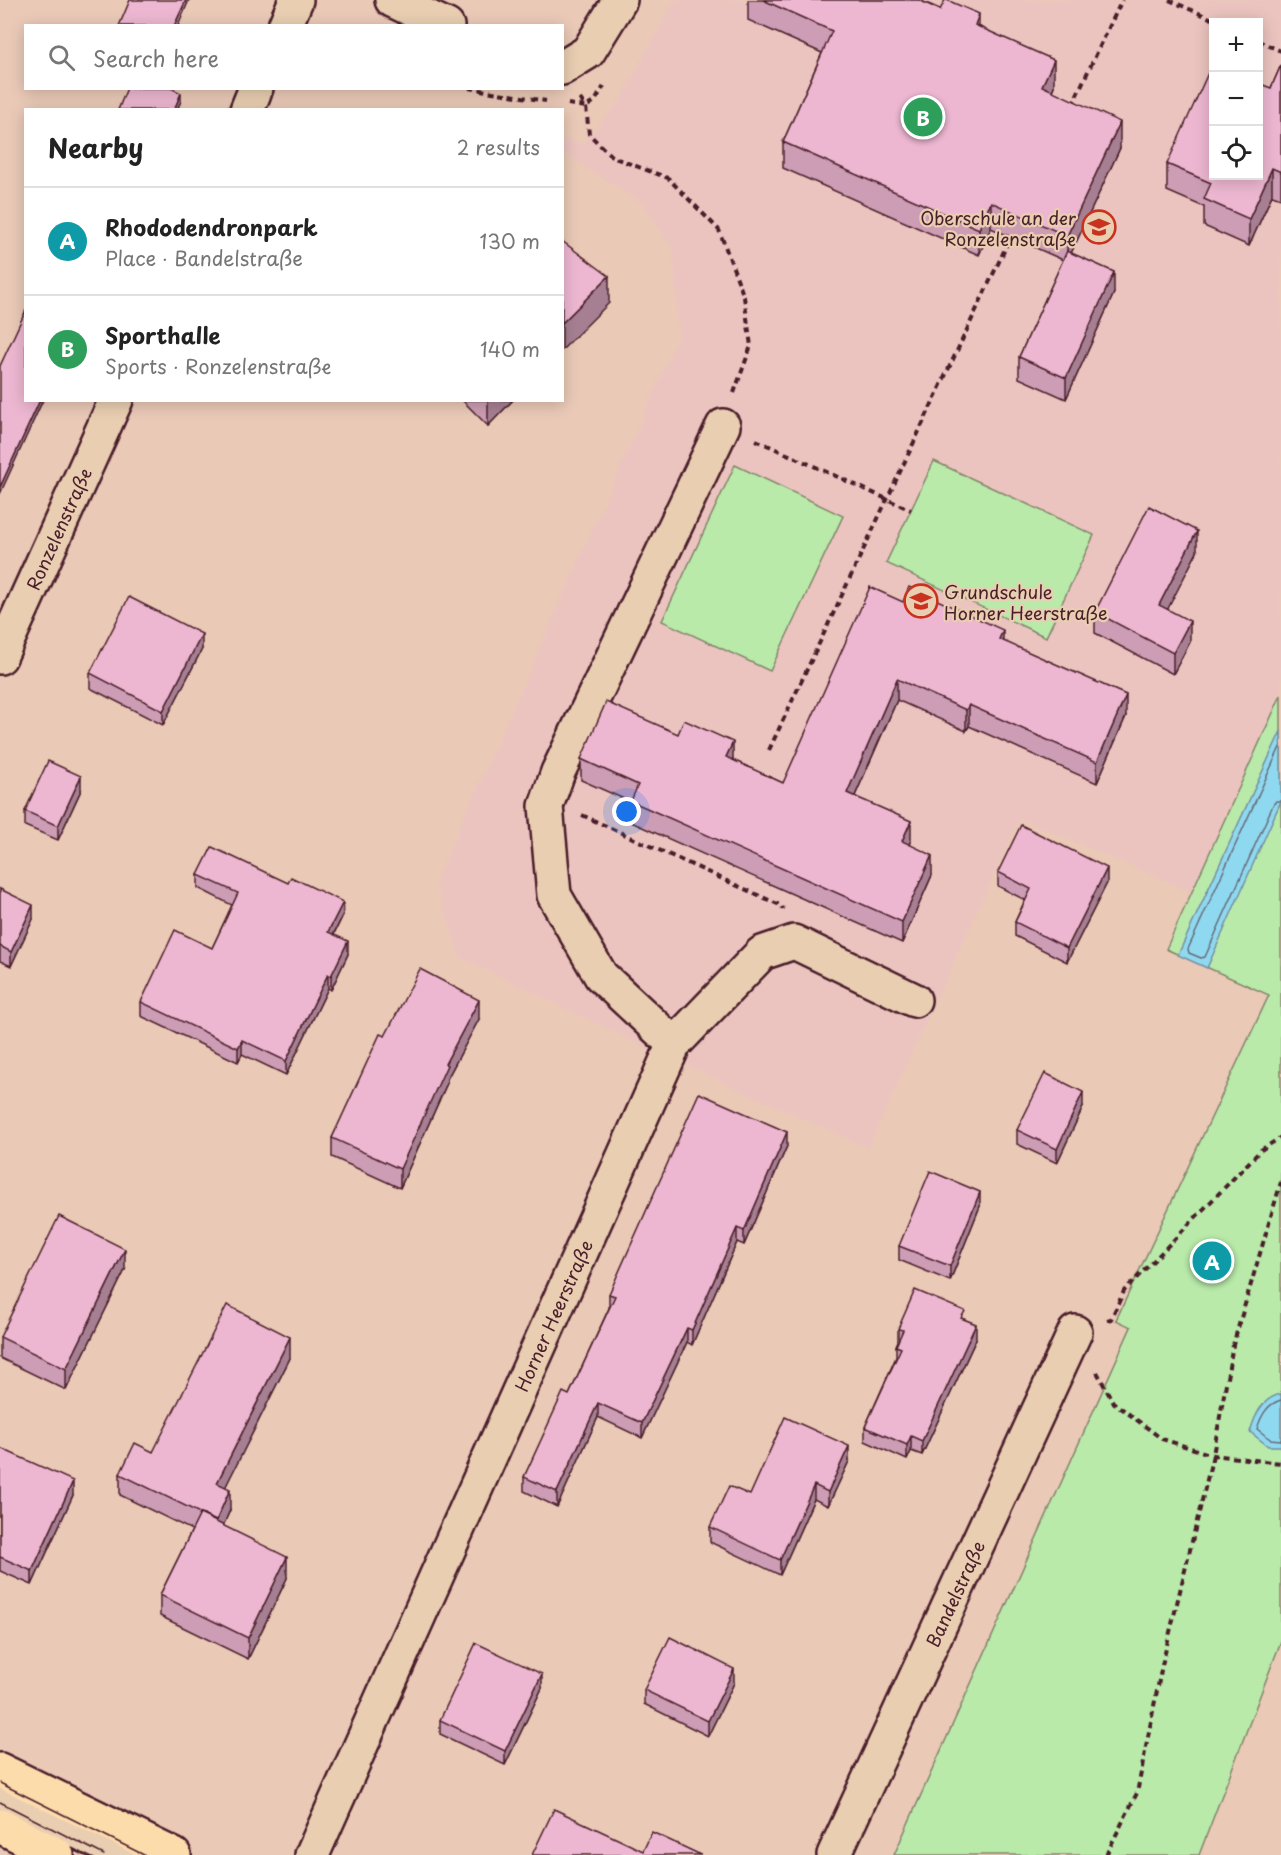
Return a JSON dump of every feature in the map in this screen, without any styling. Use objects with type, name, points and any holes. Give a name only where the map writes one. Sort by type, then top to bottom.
[{"type":"main road","points":[[0,1770],[174,1855]]},
{"type":"main road","points":[[0,1826],[57,1855]]},
{"type":"street","points":[[286,24],[296,0]]},
{"type":"street","points":[[392,0],[443,24]]},
{"type":"street","points":[[568,80],[620,0]]},
{"type":"street","points":[[248,108],[255,90]]},
{"type":"street","name":"Ronzelenstraße","points":[[0,657],[115,402]]},
{"type":"street","points":[[674,1044],[601,976],[554,895],[546,806],[558,772],[723,426]]},
{"type":"street","points":[[794,942],[914,1000]]},
{"type":"street","name":"Horner Heerstraße","points":[[312,1855],[674,1044],[762,953],[794,942]]},
{"type":"street","name":"Bandelstraße","points":[[834,1855],[1076,1332]]},
{"type":"street","points":[[0,1793],[125,1855]]},
{"type":"path","points":[[1071,108],[1122,0]]},
{"type":"path","points":[[1169,0],[1210,18]]},
{"type":"path","points":[[1263,42],[1281,51]]},
{"type":"path","points":[[568,80],[586,107],[589,134],[612,157],[668,178],[719,230],[744,297],[751,346],[723,426],[911,510]]},
{"type":"path","points":[[769,750],[1015,228]]},
{"type":"path","points":[[549,800],[782,906],[794,942]]},
{"type":"path","points":[[1076,1332],[1111,1318],[1124,1291],[1261,1150],[1281,1137]]},
{"type":"path","points":[[1106,1855],[1137,1793],[1162,1665],[1213,1455],[1233,1345],[1281,1182]]},
{"type":"path","points":[[1097,1372],[1113,1402],[1162,1439],[1213,1455],[1281,1463]]},
{"type":"shaded area","name":"Grundschule Horner Heerstraße","points":[[675,0],[1281,0],[1281,695],[1192,892],[1020,818],[868,1148],[647,1048],[460,957],[435,883],[679,335],[673,249],[642,203],[564,153],[564,139],[582,144],[618,103]]},
{"type":"green space","points":[[934,461],[1094,535],[1046,637],[886,563]]},
{"type":"green space","points":[[735,465],[843,516],[770,671],[662,621]]},
{"type":"green space","points":[[1281,695],[1281,1641],[1199,1855],[894,1855],[1131,1327],[1116,1320],[1269,995],[1166,949]]},
{"type":"water","points":[[1281,731],[1281,801],[1207,968],[1178,955]]},
{"type":"water","points":[[1281,1394],[1281,1446],[1268,1446],[1250,1432],[1264,1403]]},
{"type":"building","points":[[130,0],[186,0],[175,24],[120,24]]},
{"type":"building","points":[[763,0],[919,0],[940,10],[947,0],[979,14],[975,25],[1054,60],[1042,86],[1120,122],[1067,236],[991,202],[979,229],[783,142],[832,31]]},
{"type":"building","points":[[1281,65],[1281,172],[1272,168],[1249,219],[1204,199],[1211,183],[1167,164],[1209,71],[1209,180],[1263,180],[1263,85],[1271,88]]},
{"type":"building","points":[[126,90],[175,90],[181,93],[175,108],[119,108]]},
{"type":"building","points":[[564,242],[609,276],[564,321]]},
{"type":"building","points":[[1067,251],[1114,272],[1066,378],[1019,357]]},
{"type":"building","points":[[24,314],[24,402],[39,402],[0,487],[0,366]]},
{"type":"building","points":[[1149,506],[1197,531],[1159,605],[1190,621],[1173,653],[1095,612]]},
{"type":"building","points":[[870,587],[903,602],[909,587],[1003,630],[999,639],[1126,695],[1097,762],[969,705],[966,710],[897,679],[847,793],[911,821],[902,841],[932,855],[902,922],[631,801],[638,785],[581,759],[606,702],[678,734],[684,720],[733,742],[726,757],[783,783]]},
{"type":"building","points":[[129,597],[202,634],[163,711],[90,673]]},
{"type":"building","points":[[48,761],[81,776],[58,826],[25,811]]},
{"type":"building","points":[[1021,825],[1107,868],[1067,948],[1015,922],[1031,889],[998,872]]},
{"type":"building","points":[[212,847],[288,883],[291,877],[343,902],[328,932],[348,941],[331,976],[328,974],[286,1061],[242,1040],[238,1048],[141,1002],[175,930],[212,948],[238,893],[198,875]]},
{"type":"building","points":[[0,889],[33,905],[11,952],[0,946]]},
{"type":"building","points":[[420,969],[479,1000],[445,1064],[447,1065],[400,1169],[332,1138],[380,1034],[385,1036]]},
{"type":"building","points":[[1045,1073],[1083,1092],[1057,1149],[1017,1130]]},
{"type":"building","points":[[699,1093],[787,1132],[744,1231],[737,1228],[692,1330],[687,1328],[642,1423],[598,1403],[557,1492],[524,1477],[563,1392],[569,1395],[615,1296],[609,1294]]},
{"type":"building","points":[[930,1171],[980,1192],[950,1266],[899,1246]]},
{"type":"building","points":[[59,1216],[125,1249],[66,1369],[0,1337]]},
{"type":"building","points":[[915,1290],[965,1311],[961,1318],[976,1324],[922,1441],[911,1436],[907,1445],[865,1427],[901,1348],[896,1346],[903,1330],[898,1329]]},
{"type":"building","points":[[227,1305],[290,1337],[217,1483],[230,1489],[216,1521],[120,1474],[135,1443],[153,1452]]},
{"type":"building","points":[[785,1417],[849,1446],[828,1492],[814,1485],[780,1560],[710,1527],[729,1486],[750,1495]]},
{"type":"building","points":[[0,1448],[73,1481],[32,1571],[0,1557]]},
{"type":"building","points":[[200,1514],[287,1557],[248,1638],[160,1595]]},
{"type":"building","points":[[670,1637],[734,1669],[708,1721],[644,1690]]},
{"type":"building","points":[[476,1643],[542,1674],[505,1751],[440,1720]]},
{"type":"building","points":[[554,1809],[643,1851],[652,1832],[701,1855],[532,1855]]},
{"type":"tram line","points":[[0,1783],[144,1855]]},
{"type":"tram line","points":[[0,1802],[104,1855]]},
{"type":"place","name":"Sporthalle","points":[[923,117]]},
{"type":"place","name":"Oberschule an der Ronzelenstraße","points":[[1099,227]]},
{"type":"place","name":"Grundschule Horner Heerstraße","points":[[921,601]]},
{"type":"place","name":"Rhododendronpark","points":[[1212,1261]]}]
